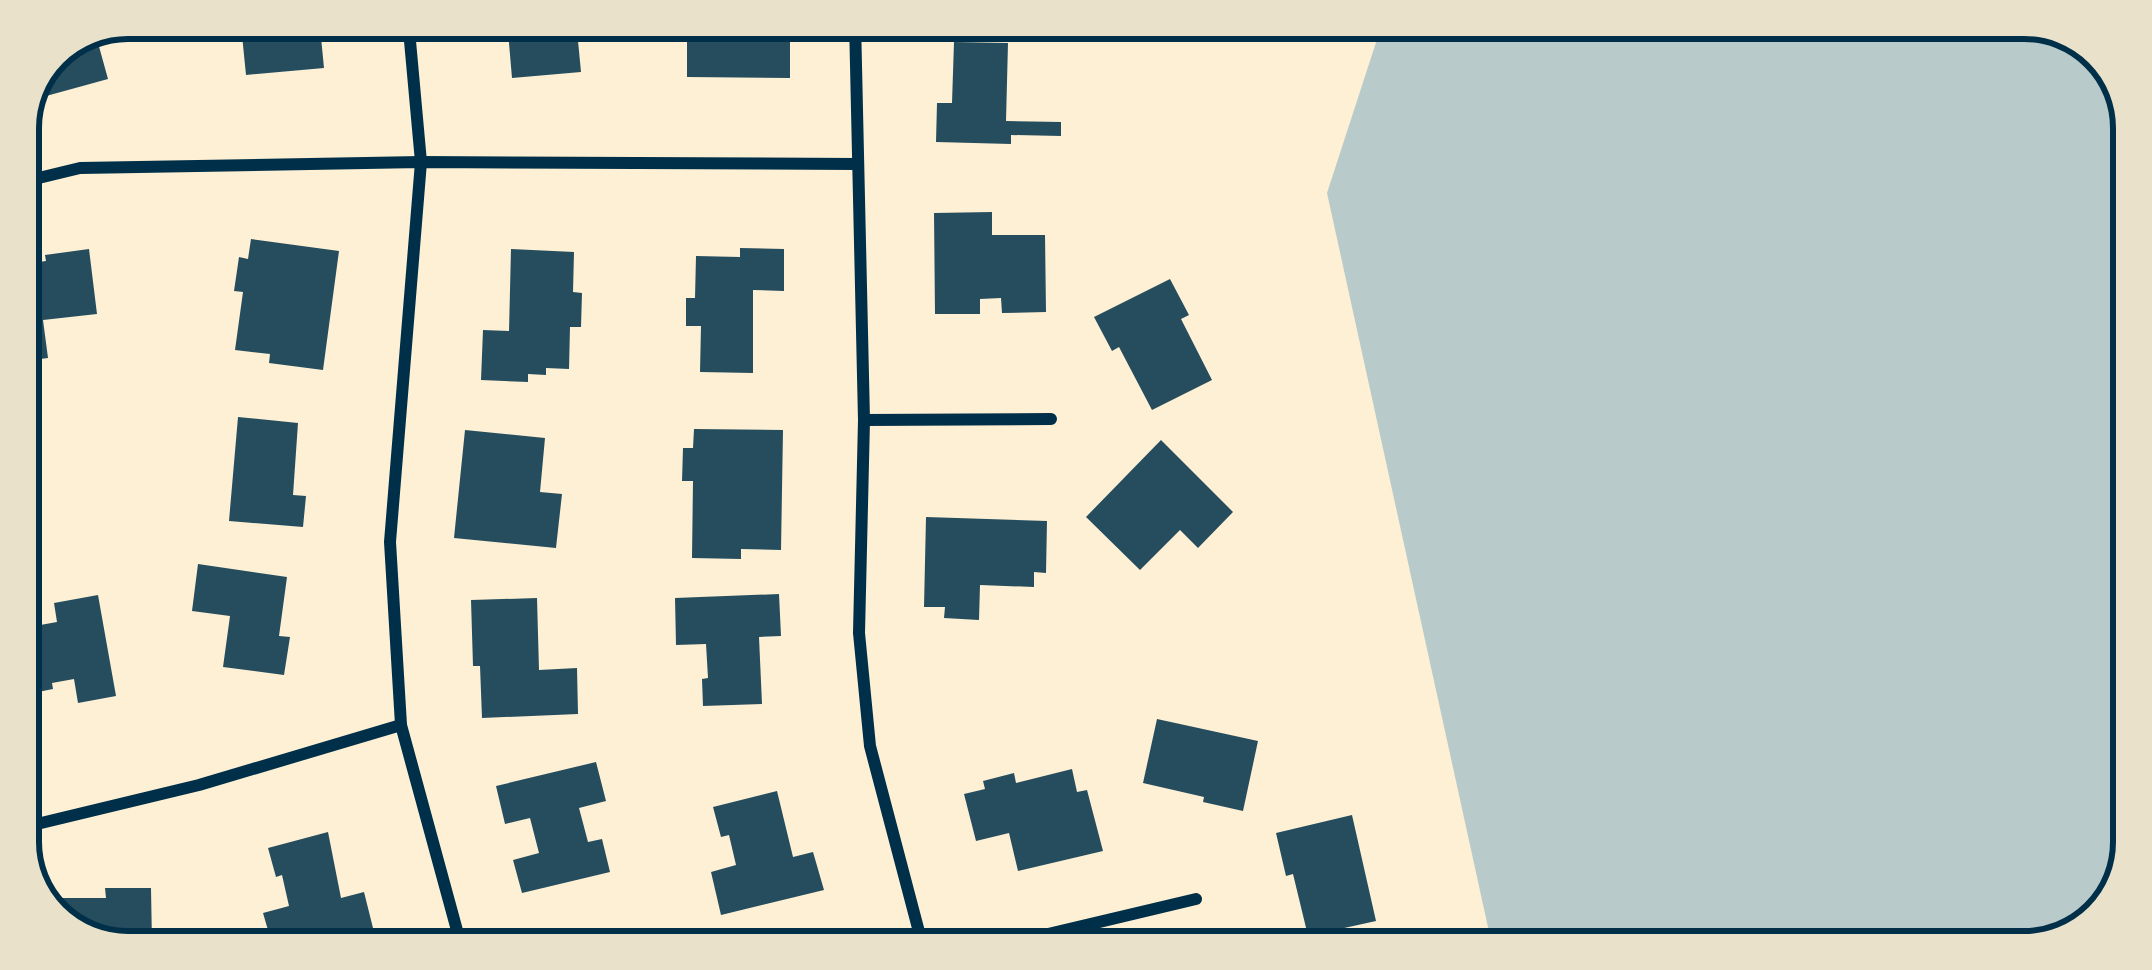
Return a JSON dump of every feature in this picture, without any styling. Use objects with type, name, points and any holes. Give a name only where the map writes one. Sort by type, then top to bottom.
[{"type":"street","points":[[410,39],[421,162],[390,542],[401,725],[457,931]]},
{"type":"street","points":[[855,39],[864,419],[859,634],[870,746],[919,931]]},
{"type":"street","points":[[39,178],[80,168],[421,162],[858,164]]},
{"type":"street","points":[[864,419],[1051,419]]},
{"type":"street","points":[[39,824],[199,785],[401,725]]},
{"type":"street","points":[[1061,931],[1196,899]]},
{"type":"shaded area","points":[[1377,39],[2024,39],[2058,46],[2078,57],[2104,89],[2113,122],[2113,842],[2106,876],[2087,905],[2058,924],[2024,931],[1489,931],[1327,193]]},
{"type":"building","points":[[242,39],[321,39],[324,68],[246,75]]},
{"type":"building","points":[[509,39],[578,39],[581,72],[512,78]]},
{"type":"building","points":[[687,39],[790,39],[790,78],[687,77]]},
{"type":"building","points":[[954,42],[1008,43],[1006,121],[1061,122],[1061,136],[1011,135],[1011,144],[936,142],[937,103],[952,103]]},
{"type":"building","points":[[99,45],[108,79],[45,96],[69,61]]},
{"type":"building","points":[[992,212],[992,235],[1045,235],[1046,312],[1002,313],[1001,298],[980,299],[980,314],[935,314],[934,213]]},
{"type":"building","points":[[251,239],[339,251],[323,370],[269,363],[270,354],[235,350],[243,292],[234,291],[239,257],[248,259]]},
{"type":"building","points":[[740,248],[784,249],[784,291],[753,290],[753,373],[700,372],[701,326],[686,326],[686,298],[695,298],[696,256],[740,257]]},
{"type":"building","points":[[89,249],[97,314],[43,320],[48,358],[39,359],[39,262],[46,261],[45,255]]},
{"type":"building","points":[[511,249],[574,252],[573,292],[582,293],[581,327],[570,327],[569,369],[546,368],[546,375],[528,374],[528,382],[481,380],[483,330],[509,331]]},
{"type":"building","points":[[1170,279],[1189,315],[1181,319],[1212,380],[1152,410],[1119,347],[1112,351],[1094,317]]},
{"type":"building","points":[[238,417],[298,423],[293,495],[306,496],[303,527],[229,521]]},
{"type":"building","points":[[694,429],[783,430],[781,550],[741,549],[741,559],[692,558],[693,481],[682,481],[683,448],[693,448]]},
{"type":"building","points":[[465,430],[545,438],[540,492],[562,494],[556,548],[454,538]]},
{"type":"building","points":[[1161,440],[1233,512],[1198,548],[1180,530],[1140,570],[1086,517]]},
{"type":"building","points":[[926,517],[1047,521],[1046,573],[1034,572],[1034,587],[980,585],[979,620],[944,618],[945,607],[924,607]]},
{"type":"building","points":[[198,564],[287,577],[279,636],[290,637],[284,675],[223,667],[230,616],[192,611]]},
{"type":"building","points":[[779,594],[781,636],[759,637],[762,704],[703,706],[702,679],[708,678],[706,644],[676,645],[675,598]]},
{"type":"building","points":[[98,595],[116,696],[78,703],[74,679],[52,683],[53,689],[39,692],[39,625],[57,622],[54,603]]},
{"type":"building","points":[[537,598],[539,670],[577,668],[578,714],[482,718],[480,666],[473,666],[471,600]]},
{"type":"building","points":[[1157,719],[1258,741],[1243,811],[1143,783]]},
{"type":"building","points":[[596,762],[606,801],[579,808],[588,842],[602,839],[610,872],[522,893],[513,860],[539,853],[530,818],[505,824],[496,786]]},
{"type":"building","points":[[1072,769],[1077,792],[1087,790],[1103,851],[1018,871],[1009,833],[976,841],[964,794],[985,789],[983,781],[1014,773],[1016,783]]},
{"type":"building","points":[[777,791],[793,857],[813,852],[824,890],[721,915],[711,872],[736,865],[729,835],[721,837],[713,807]]},
{"type":"building","points":[[1352,815],[1376,921],[1307,931],[1293,874],[1286,876],[1276,833]]},
{"type":"building","points":[[328,832],[341,898],[364,892],[374,931],[268,931],[263,913],[289,906],[282,875],[276,877],[268,848]]},
{"type":"building","points":[[105,888],[151,888],[152,931],[94,924],[59,898],[106,898]]}]
